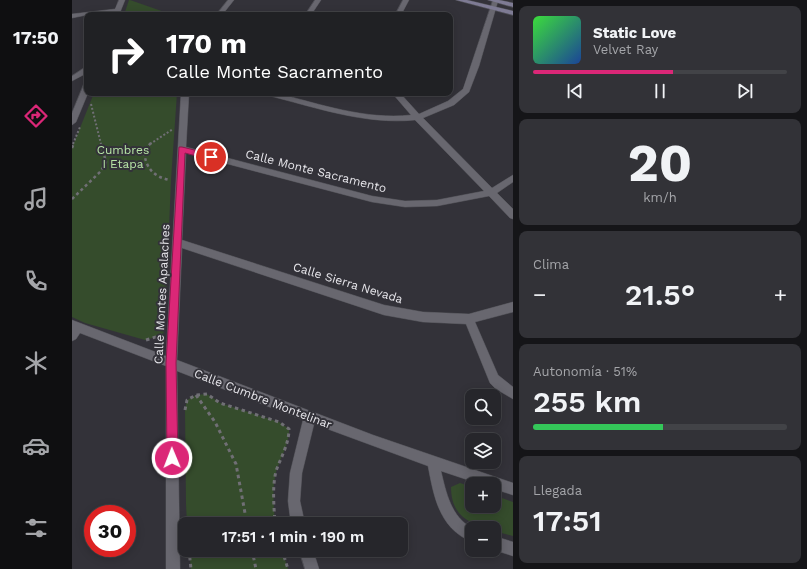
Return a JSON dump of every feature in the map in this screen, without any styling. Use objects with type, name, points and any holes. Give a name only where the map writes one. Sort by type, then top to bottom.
[{"type":"main road","points":[[459,0],[513,5]]},
{"type":"main road","points":[[492,3],[513,13]]},
{"type":"street","points":[[116,12],[122,0]]},
{"type":"street","points":[[221,12],[231,0]]},
{"type":"street","points":[[310,12],[318,0]]},
{"type":"street","points":[[400,12],[406,0]]},
{"type":"street","points":[[285,96],[365,117],[398,119],[417,117],[451,104],[466,90],[475,66],[492,3]]},
{"type":"street","points":[[72,16],[84,14]]},
{"type":"street","points":[[72,79],[84,72]]},
{"type":"street","points":[[72,122],[84,93]]},
{"type":"street","name":"Calle Montes Apalaches","points":[[173,569],[171,363],[185,96]]},
{"type":"street","points":[[399,96],[490,193],[513,215]]},
{"type":"street","name":"Calle Monte Sacramento","points":[[182,149],[372,199],[405,204],[436,203],[490,193],[513,178]]},
{"type":"street","name":"Calle Sierra Nevada","points":[[178,243],[384,310],[423,317],[469,319],[513,307]]},
{"type":"street","points":[[469,319],[494,379],[500,385],[513,393]]},
{"type":"street","name":"Calle Cumbre Montelinar","points":[[74,330],[171,363],[373,441],[513,489]]},
{"type":"street","points":[[297,517],[294,501],[296,474],[310,417]]},
{"type":"street","points":[[433,461],[441,496],[448,514],[465,533]]},
{"type":"street","points":[[501,545],[513,549]]},
{"type":"street","points":[[308,557],[312,569]]},
{"type":"path","points":[[72,199],[101,170],[106,162],[90,103],[92,98]]},
{"type":"path","points":[[172,173],[171,180],[163,179],[153,173],[144,159],[144,150],[156,138],[175,128],[174,135]]},
{"type":"path","points":[[145,340],[163,335],[164,330]]},
{"type":"path","points":[[187,400],[196,395],[207,394],[220,403],[279,422],[289,429],[289,437],[275,477],[273,500],[275,517]]},
{"type":"path","points":[[196,395],[215,422],[236,464],[246,517]]},
{"type":"path","points":[[190,557],[191,569]]},
{"type":"path","points":[[253,557],[256,569]]},
{"type":"path","points":[[284,557],[288,569]]},
{"type":"green space","points":[[130,0],[164,12],[125,12]]},
{"type":"green space","name":"Cumbres I Etapa","points":[[93,96],[177,96],[171,180],[165,325],[163,335],[145,340],[85,323],[72,317],[72,148]]},
{"type":"green space","points":[[207,394],[220,403],[279,422],[289,429],[288,441],[274,483],[275,517],[187,517],[185,409],[187,400],[196,395]]},
{"type":"green space","points":[[460,483],[465,485],[465,513],[501,513],[501,498],[513,502],[513,536],[501,533],[501,521],[469,521],[464,518],[454,505],[451,487]]},
{"type":"green space","points":[[190,557],[284,557],[288,569],[191,569]]},
{"type":"route","points":[[172,458],[171,363],[182,149],[211,157]]}]
